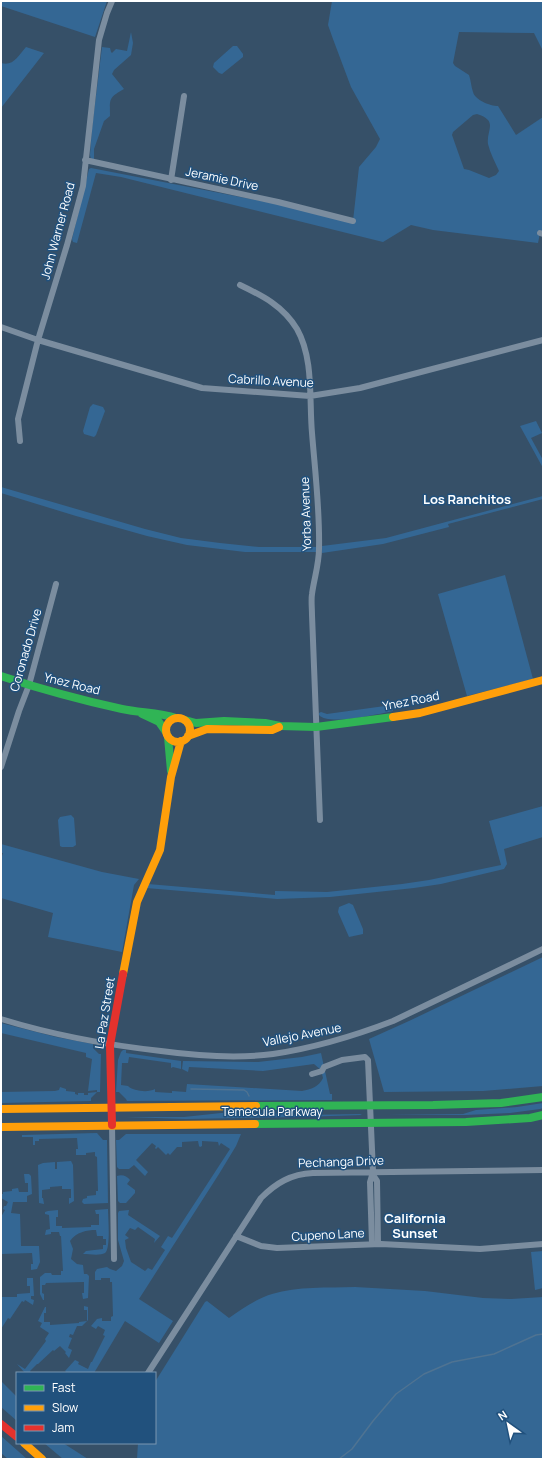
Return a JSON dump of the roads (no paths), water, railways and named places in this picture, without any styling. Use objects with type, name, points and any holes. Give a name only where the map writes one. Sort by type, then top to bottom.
[{"type":"main road","name":"Ynez Road","points":[[1,676],[28,685],[137,712],[159,722],[167,735]]},
{"type":"main road","name":"Ynez Road","points":[[185,720],[196,723],[224,721],[265,723],[280,726],[316,727],[420,713],[543,680]]},
{"type":"main road","name":"Ynez Road","points":[[137,712],[150,712],[176,718]]},
{"type":"main road","points":[[176,718],[185,720],[190,729],[184,739],[174,741],[167,735],[166,726],[169,722],[176,718]]},
{"type":"main road","name":"Ynez Road","points":[[184,739],[207,729],[272,730],[280,726]]},
{"type":"main road","name":"La Paz Street","points":[[167,735],[171,778]]},
{"type":"main road","name":"La Paz Street","points":[[112,1125],[110,1045],[137,902],[160,850],[171,778],[184,739]]},
{"type":"main road","name":"Temecula Parkway","points":[[1,1109],[482,1104],[543,1097]]},
{"type":"main road","name":"Temecula Parkway","points":[[1,1127],[466,1122],[530,1118],[543,1115]]},
{"type":"main road","points":[[1,1424],[16,1436]]},
{"type":"main road","points":[[25,1444],[42,1459]]},
{"type":"street","name":"John Warner Road","points":[[20,441],[18,419],[38,340],[81,194],[99,40],[112,1]]},
{"type":"street","points":[[171,180],[184,96]]},
{"type":"street","name":"Jeramie Drive","points":[[85,160],[171,180],[278,202],[353,221]]},
{"type":"street","name":"Yorba Avenue","points":[[240,285],[265,297],[279,307],[297,330],[304,345],[308,367],[319,542],[317,570],[312,595],[312,643],[320,820]]},
{"type":"street","name":"Cabrillo Avenue","points":[[1,327],[38,340],[202,388],[310,396],[360,388],[543,340]]},
{"type":"street","name":"Coronado Drive","points":[[1,768],[28,685],[56,584]]},
{"type":"street","name":"Vallejo Avenue","points":[[1,1019],[110,1045],[182,1054],[229,1057],[272,1054],[352,1036],[393,1021],[543,949]]},
{"type":"street","points":[[312,1074],[322,1071],[324,1067],[342,1060],[365,1057],[368,1060],[373,1173],[378,1181],[375,1244]]},
{"type":"street","name":"La Paz Street","points":[[112,1125],[114,1259]]},
{"type":"street","name":"Pechanga Drive","points":[[149,1372],[261,1198],[281,1181],[303,1173],[543,1170]]},
{"type":"street","name":"Cupeno Lane","points":[[236,1236],[261,1246],[277,1248],[375,1244],[480,1249],[543,1244]]},
{"type":"waterway","points":[[191,1089],[244,1090],[249,1096]]},
{"type":"waterway","points":[[339,1459],[352,1449],[396,1394],[424,1374],[452,1362],[494,1354],[536,1335],[543,1334]]},
{"type":"district","name":"Los Ranchitos","points":[[467,499]]},
{"type":"district","name":"California Sunset","points":[[415,1226]]}]
